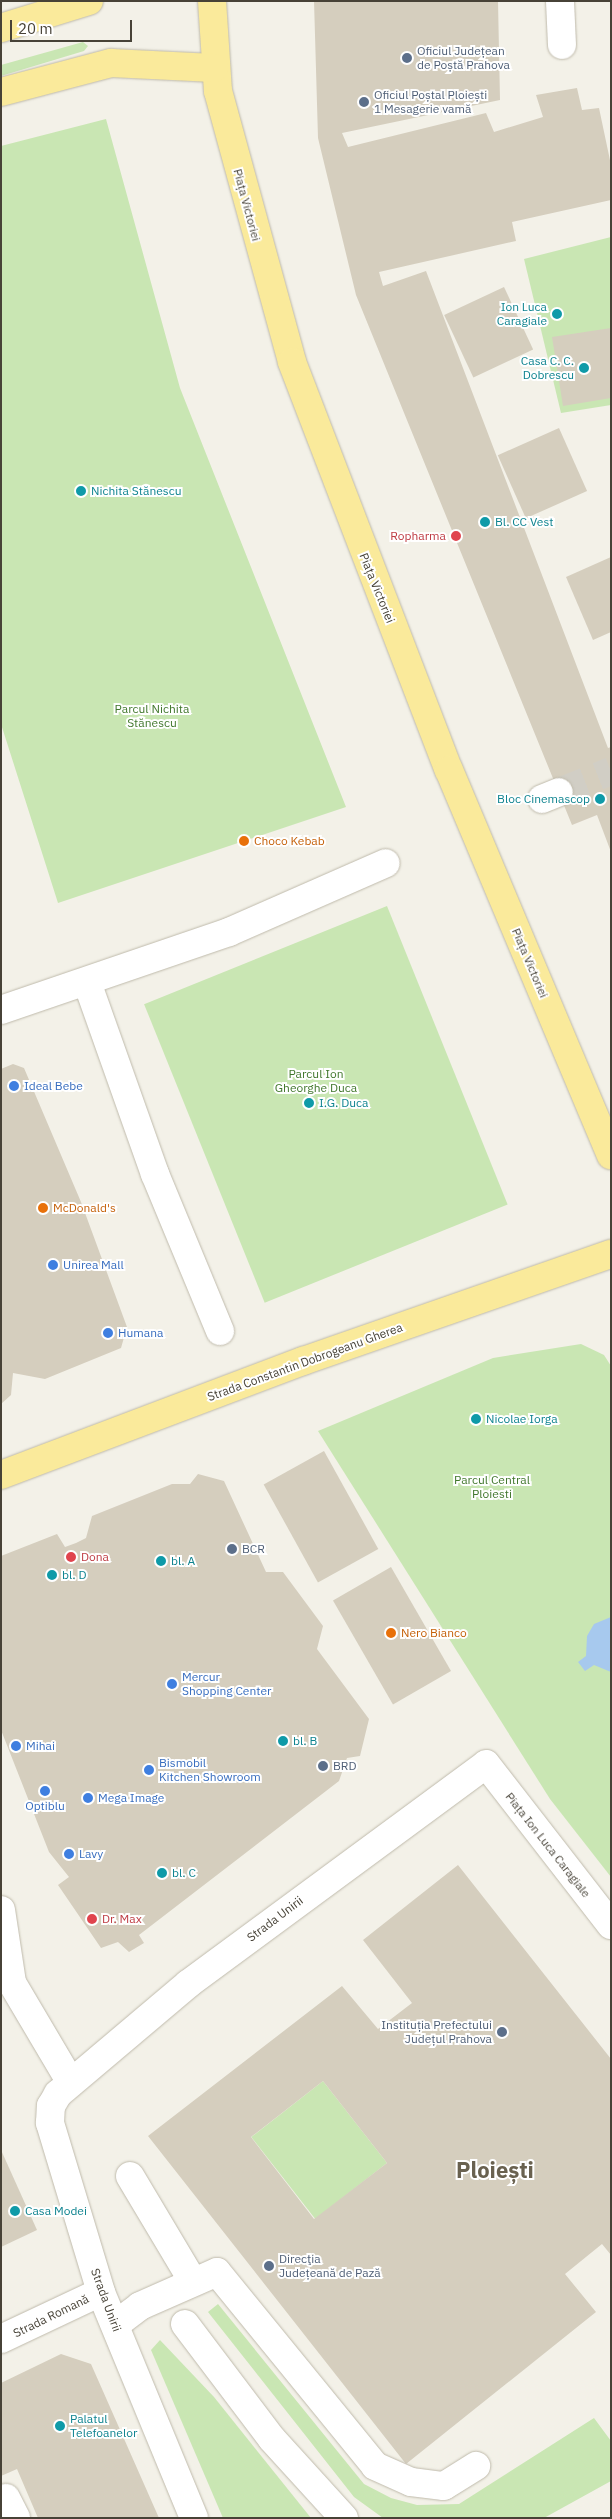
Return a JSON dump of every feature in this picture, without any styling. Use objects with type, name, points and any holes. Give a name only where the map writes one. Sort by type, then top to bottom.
[{"type":"main road","points":[[1,28],[89,1]]},
{"type":"main road","name":"Piața Victoriei","points":[[212,1],[214,68],[254,234],[292,362],[449,770],[611,1155]]},
{"type":"main road","points":[[1,92],[111,63],[214,68]]},
{"type":"main road","name":"Strada Constantin Dobrogeanu Gherea","points":[[1,1475],[303,1360],[611,1254]]},
{"type":"street","points":[[560,1],[562,45]]},
{"type":"street","points":[[1,1010],[229,932],[386,863]]},
{"type":"street","points":[[87,982],[155,1174],[220,1331]]},
{"type":"street","name":"Piața Ion Luca Caragiale","points":[[486,1764],[611,1926]]},
{"type":"street","name":"Strada Unirii","points":[[194,2518],[101,2292],[50,2123],[51,2106],[70,2081],[188,1984],[486,1764]]},
{"type":"street","points":[[1,1910],[6,1983],[70,2081]]},
{"type":"street","points":[[130,2176],[192,2280]]},
{"type":"street","points":[[115,2325],[192,2280],[217,2272],[235,2290],[375,2466],[411,2482],[444,2486],[476,2466]]},
{"type":"street","name":"Strada Romană","points":[[1,2340],[101,2292]]},
{"type":"street","points":[[185,2324],[272,2439],[344,2518]]},
{"type":"green space","points":[[83,42],[88,46],[84,51],[1,76],[1,65]]},
{"type":"green space","name":"Parcul Nichita Stănescu","points":[[106,119],[180,388],[346,807],[58,903],[1,724],[1,146]]},
{"type":"green space","points":[[611,237],[611,405],[561,413],[524,259]]},
{"type":"green space","name":"Parcul Ion Gheorghe Duca","points":[[387,906],[508,1205],[265,1303],[144,1004]]},
{"type":"green space","name":"Parcul Central Ploiesti","points":[[581,1344],[604,1355],[611,1366],[611,1877],[550,1799],[318,1431],[493,1358]]},
{"type":"green space","points":[[323,2081],[387,2163],[315,2219],[251,2137]]},
{"type":"green space","points":[[218,2304],[364,2484],[391,2498],[417,2505],[459,2504],[594,2418],[611,2441],[611,2481],[544,2518],[383,2518],[354,2497],[208,2312]]},
{"type":"green space","points":[[160,2340],[214,2397],[311,2518],[223,2518],[151,2350]]},
{"type":"water","points":[[611,1617],[611,1672],[594,1665],[585,1671],[578,1662],[586,1656],[587,1636],[594,1624]]},
{"type":"building","points":[[314,1],[498,1],[500,100],[342,133],[348,147],[486,113],[494,132],[543,117],[536,95],[577,88],[582,110],[599,108],[611,165],[611,200],[512,222],[516,241],[379,272],[383,286],[426,271],[608,748],[611,747],[611,852],[597,815],[572,825],[356,295],[318,138]]},
{"type":"building","points":[[504,287],[533,350],[473,377],[444,315]]},
{"type":"building","name":"Casa C. C. Dobrescu","points":[[611,328],[611,398],[563,406],[552,337]]},
{"type":"building","points":[[559,428],[587,491],[526,518],[498,455]]},
{"type":"building","points":[[611,557],[611,632],[593,640],[566,577]]},
{"type":"building","name":"Unirea Mall","points":[[13,1064],[24,1068],[81,1202],[127,1327],[121,1348],[45,1379],[13,1373],[11,1395],[1,1404],[1,1069]]},
{"type":"building","points":[[324,1451],[378,1549],[318,1582],[264,1484]]},
{"type":"building","name":"Mercur Shopping Center","points":[[198,1474],[224,1481],[266,1572],[283,1572],[323,1626],[317,1649],[369,1719],[360,1756],[347,1758],[339,1781],[139,1935],[144,1943],[129,1952],[118,1942],[101,1948],[58,1885],[69,1877],[49,1852],[1,1730],[1,1556],[57,1534],[65,1547],[76,1543],[86,1538],[92,1516],[172,1484],[190,1484]]},
{"type":"building","points":[[391,1567],[451,1671],[393,1704],[333,1600]]},
{"type":"building","points":[[458,1865],[611,2059],[611,2255],[602,2244],[565,2274],[596,2312],[406,2464],[148,2136],[342,1986],[378,2029],[412,2003],[363,1940]],"holes":[[[323,2081],[387,2163],[314,2219],[251,2137]]]},
{"type":"building","name":"Casa Modei","points":[[1,2150],[37,2230],[1,2247]]},
{"type":"building","name":"Palatul Telefoanelor","points":[[61,2354],[91,2364],[159,2518],[38,2518],[17,2469],[1,2476],[1,2383]]},
{"type":"tunnel","points":[[559,792],[611,771]]},
{"type":"place","name":"Oficiul Județean de Poștă Prahova","points":[[407,58]]},
{"type":"place","name":"Oficiul Poștal Ploiești 1 Mesagerie vamă","points":[[364,102]]},
{"type":"place","name":"Ion Luca Caragiale","points":[[557,314]]},
{"type":"place","name":"Casa C. C. Dobrescu","points":[[584,368]]},
{"type":"place","name":"Nichita Stănescu","points":[[81,491]]},
{"type":"place","name":"Bl. CC Vest","points":[[485,522]]},
{"type":"place","name":"Ropharma","points":[[456,536]]},
{"type":"place","name":"Bloc Cinemascop","points":[[600,799]]},
{"type":"place","name":"Choco Kebab","points":[[244,841]]},
{"type":"place","name":"Ideal Bebe","points":[[14,1086]]},
{"type":"place","name":"I.G. Duca","points":[[309,1103]]},
{"type":"place","name":"McDonald's","points":[[43,1208]]},
{"type":"place","name":"Unirea Mall","points":[[53,1265]]},
{"type":"place","name":"Humana","points":[[108,1333]]},
{"type":"place","name":"Nicolae Iorga","points":[[476,1419]]},
{"type":"place","name":"BCR","points":[[232,1549]]},
{"type":"place","name":"Dona","points":[[71,1557]]},
{"type":"place","name":"bl. A","points":[[161,1561]]},
{"type":"place","name":"bl. D","points":[[52,1575]]},
{"type":"place","name":"Nero Bianco","points":[[391,1633]]},
{"type":"place","name":"Mercur Shopping Center","points":[[172,1684]]},
{"type":"place","name":"bl. B","points":[[283,1741]]},
{"type":"place","name":"Mihai","points":[[16,1746]]},
{"type":"place","name":"BRD","points":[[323,1766]]},
{"type":"place","name":"Bismobil Kitchen Showroom","points":[[149,1770]]},
{"type":"place","name":"Optiblu","points":[[45,1791]]},
{"type":"place","name":"Mega Image","points":[[88,1798]]},
{"type":"place","name":"Lavy","points":[[69,1854]]},
{"type":"place","name":"bl. C","points":[[162,1873]]},
{"type":"place","name":"Dr. Max","points":[[92,1919]]},
{"type":"place","name":"Instituția Prefectului Județul Prahova","points":[[502,2032]]},
{"type":"place","name":"Casa Modei","points":[[15,2211]]},
{"type":"place","name":"Direcţia Județeană de Pază","points":[[269,2266]]},
{"type":"place","name":"Palatul Telefoanelor","points":[[60,2426]]},
{"type":"district","name":"Ploiești","points":[[495,2170]]}]
